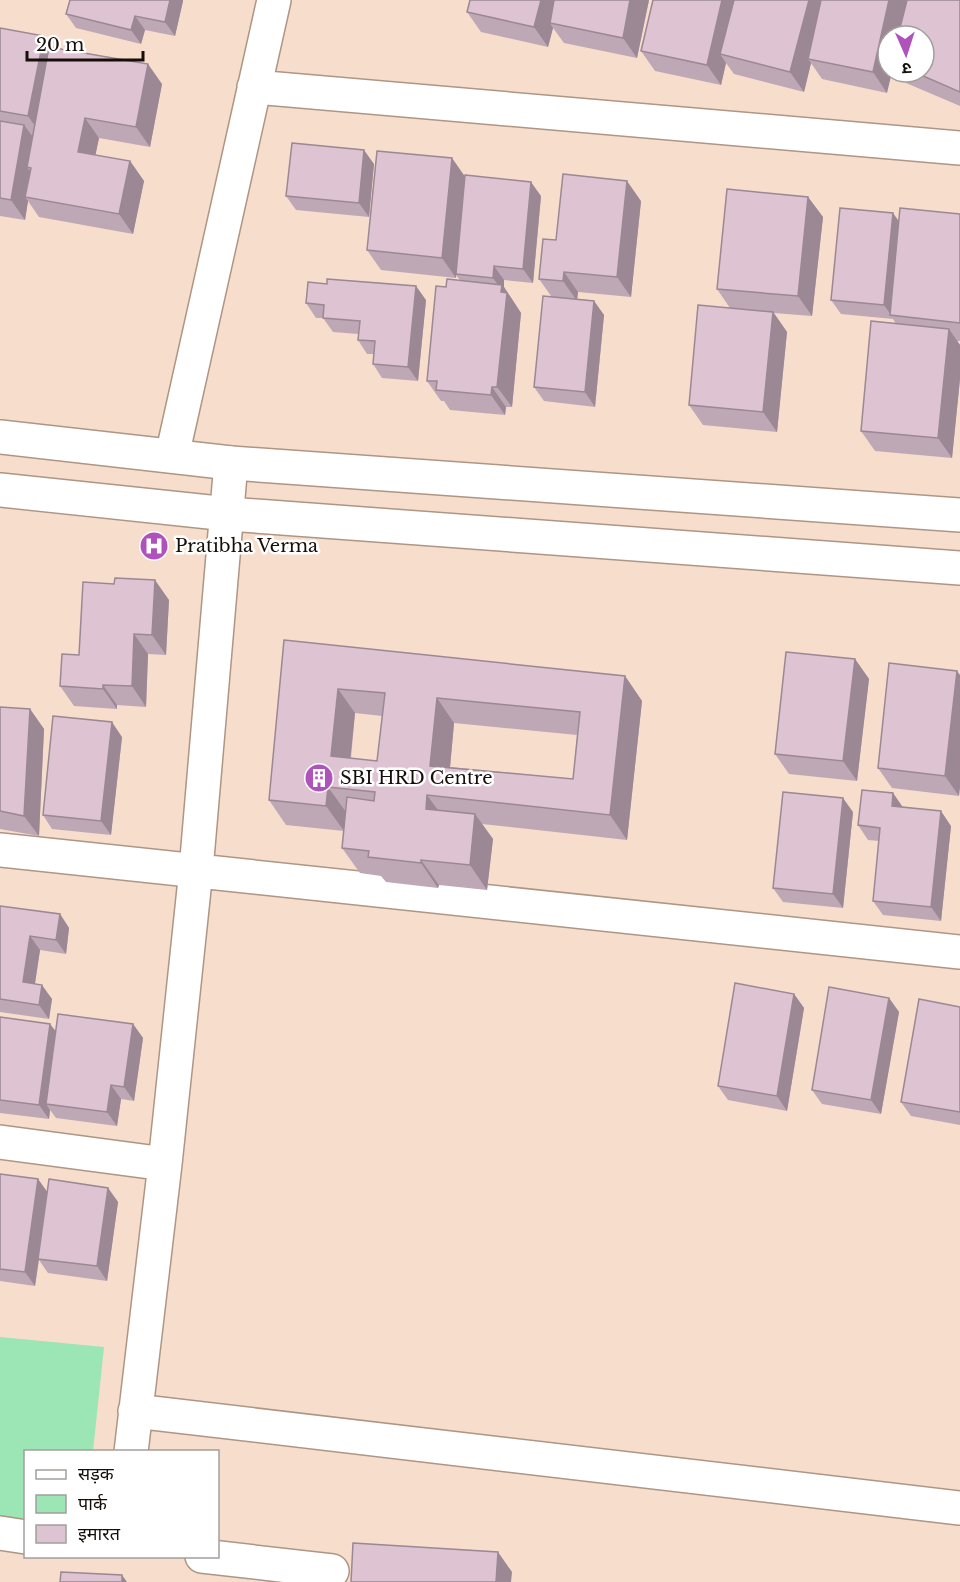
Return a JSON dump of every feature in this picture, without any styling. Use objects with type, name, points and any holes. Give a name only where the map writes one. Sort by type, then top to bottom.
[{"type":"street","points":[[172,456],[273,0]]},
{"type":"street","points":[[254,87],[960,148]]},
{"type":"street","points":[[0,437],[231,463],[960,515]]},
{"type":"street","points":[[132,1450],[196,870],[231,463]]},
{"type":"street","points":[[0,490],[228,514],[960,568]]},
{"type":"street","points":[[0,849],[960,952]]},
{"type":"street","points":[[0,1142],[165,1164]]},
{"type":"street","points":[[135,1412],[960,1508]]},
{"type":"street","points":[[0,1533],[24,1537]]},
{"type":"street","points":[[211,1558],[332,1571]]},
{"type":"green space","points":[[0,1337],[104,1347],[93,1450],[24,1450],[24,1537],[0,1533]]},
{"type":"building","points":[[70,0],[170,0],[165,22],[135,16],[131,30],[66,14]]},
{"type":"building","points":[[470,0],[541,0],[534,27],[467,12]]},
{"type":"building","points":[[554,0],[630,0],[623,38],[550,23]]},
{"type":"building","points":[[653,0],[722,0],[707,65],[641,51]]},
{"type":"building","points":[[734,0],[809,0],[790,72],[720,54]]},
{"type":"building","points":[[821,0],[889,0],[884,24],[876,24],[876,58],[873,72],[808,59]]},
{"type":"building","points":[[907,0],[960,0],[960,92],[936,82],[936,24],[901,24]]},
{"type":"building","points":[[0,28],[44,36],[28,116],[0,111]]},
{"type":"building","points":[[49,47],[148,64],[136,127],[85,118],[78,152],[130,161],[119,214],[25,197],[31,168],[27,167]]},
{"type":"building","points":[[0,121],[24,125],[11,200],[0,198]]},
{"type":"building","points":[[292,143],[364,150],[359,203],[286,196]]},
{"type":"building","points":[[377,151],[452,158],[442,258],[367,250]]},
{"type":"building","points":[[563,174],[627,181],[617,277],[564,272],[563,281],[539,279],[543,239],[556,240]]},
{"type":"building","points":[[465,175],[531,182],[523,269],[494,266],[493,278],[456,274]]},
{"type":"building","points":[[727,189],[808,197],[798,296],[717,289]]},
{"type":"building","points":[[840,208],[893,213],[884,305],[831,300]]},
{"type":"building","points":[[900,208],[960,214],[960,323],[890,315]]},
{"type":"building","points":[[327,279],[416,286],[408,367],[373,364],[375,341],[358,340],[360,321],[323,318],[324,305],[306,303],[308,282],[327,284]]},
{"type":"building","points":[[447,279],[502,285],[501,292],[507,293],[497,387],[492,387],[491,395],[436,390],[437,381],[427,381],[436,286],[446,287]]},
{"type":"building","points":[[543,296],[594,301],[585,392],[534,387]]},
{"type":"building","points":[[698,305],[773,312],[763,412],[689,405]]},
{"type":"building","points":[[871,321],[949,329],[938,438],[861,431]]},
{"type":"building","points":[[115,578],[155,580],[152,635],[134,634],[132,686],[103,685],[103,689],[60,686],[62,654],[79,655],[83,582],[114,584]]},
{"type":"building","points":[[284,640],[625,676],[610,815],[427,795],[426,809],[475,814],[470,865],[421,860],[421,863],[368,857],[369,851],[342,848],[347,797],[374,801],[375,792],[328,787],[326,806],[269,800]],"holes":[[[338,689],[385,693],[377,761],[331,756]],[[437,698],[580,712],[573,779],[430,766]]]},
{"type":"building","points":[[786,652],[855,659],[843,761],[775,754]]},
{"type":"building","points":[[889,663],[957,671],[945,776],[878,768]]},
{"type":"building","points":[[0,707],[30,709],[24,816],[0,811]]},
{"type":"building","points":[[53,716],[112,722],[101,821],[43,815]]},
{"type":"building","points":[[862,790],[893,793],[892,806],[941,811],[931,907],[873,901],[880,828],[858,825]]},
{"type":"building","points":[[783,792],[843,798],[833,894],[773,888]]},
{"type":"building","points":[[0,906],[60,914],[56,940],[30,936],[23,982],[42,985],[39,1005],[0,999]]},
{"type":"building","points":[[735,983],[794,994],[777,1096],[718,1086]]},
{"type":"building","points":[[829,987],[889,998],[871,1100],[812,1090]]},
{"type":"building","points":[[919,999],[960,1007],[960,1112],[901,1102]]},
{"type":"building","points":[[58,1014],[133,1024],[124,1087],[111,1085],[107,1112],[46,1104]]},
{"type":"building","points":[[0,1017],[50,1024],[39,1105],[0,1100]]},
{"type":"building","points":[[0,1174],[38,1179],[25,1272],[0,1269]]},
{"type":"building","points":[[49,1179],[108,1188],[97,1266],[38,1259]]},
{"type":"building","points":[[353,1543],[498,1552],[496,1582],[351,1582]]},
{"type":"building","points":[[61,1572],[122,1575],[122,1582],[60,1582]]},
{"type":"place","name":"Pratibha Verma","points":[[154,546]]},
{"type":"place","name":"SBI HRD Centre","points":[[319,778]]}]
